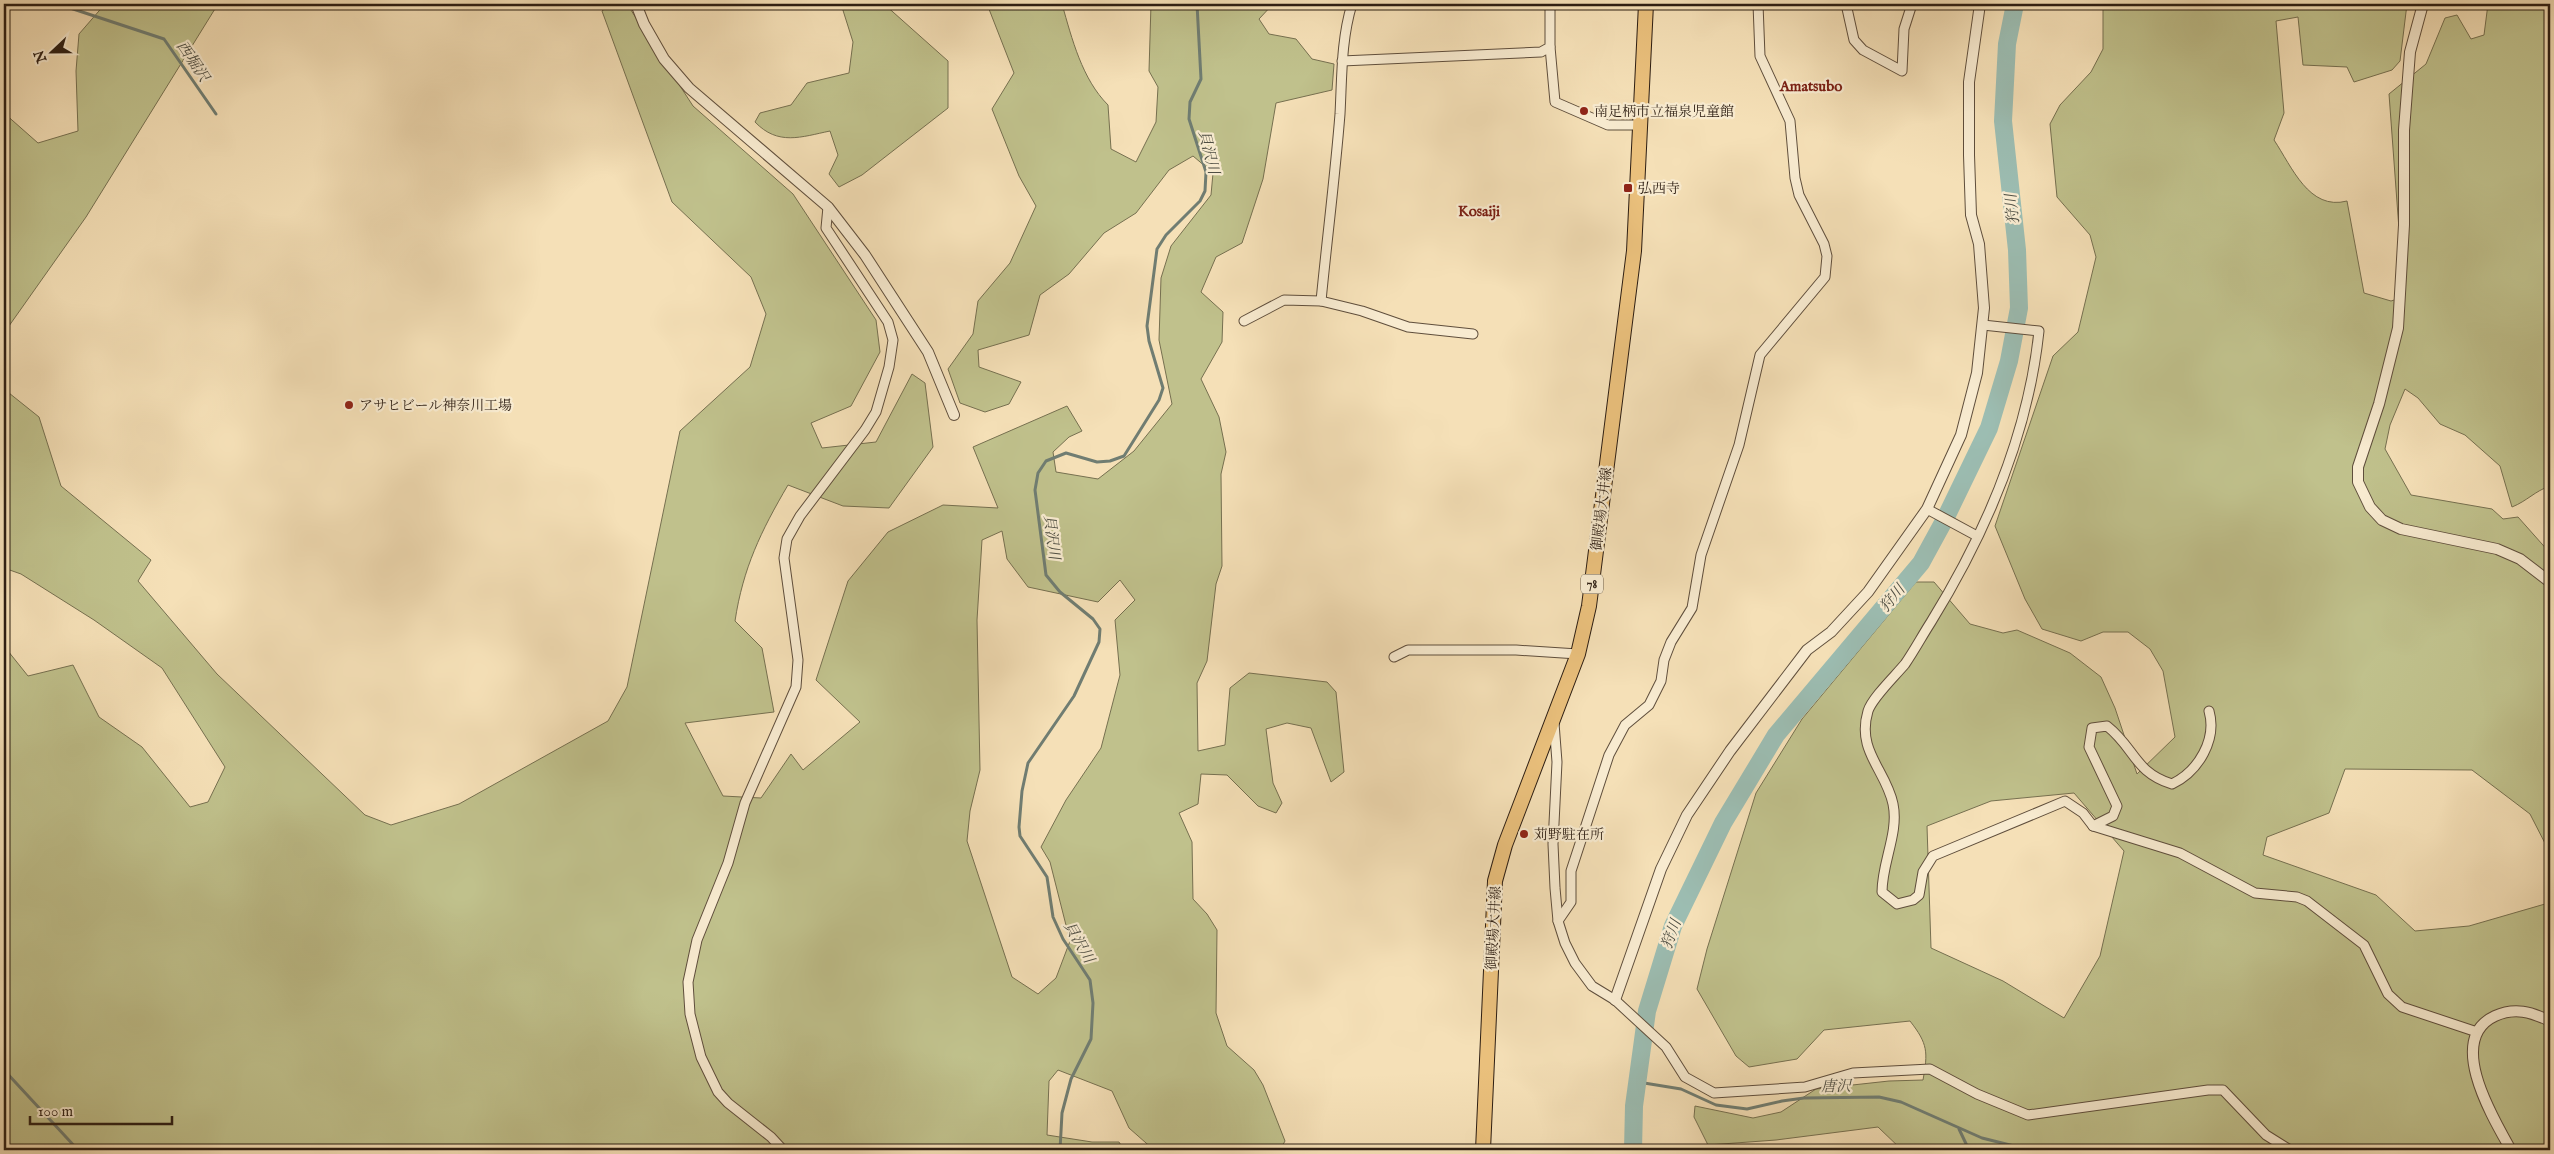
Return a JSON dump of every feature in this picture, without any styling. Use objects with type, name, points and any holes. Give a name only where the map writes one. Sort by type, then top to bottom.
[{"type":"main road","name":"御殿場大井線","points":[[1483,1150],[1495,881],[1505,845],[1578,654],[1589,606],[1634,250],[1646,4]]},
{"type":"street","points":[[636,4],[644,24],[664,58],[689,88],[828,207],[864,255],[928,352],[954,415]]},
{"type":"street","points":[[1321,301],[1340,114],[1342,61],[1347,22],[1352,4]]},
{"type":"street","points":[[1550,4],[1550,47],[1555,102],[1608,125],[1640,125]]},
{"type":"street","points":[[1558,921],[1571,902],[1571,871],[1610,755],[1625,725],[1649,705],[1661,681],[1664,660],[1670,642],[1692,608],[1701,555],[1740,445],[1760,355],[1825,277],[1827,256],[1824,244],[1799,195],[1795,178],[1790,121],[1760,56],[1758,4]]},
{"type":"street","points":[[1846,4],[1854,40],[1863,50],[1902,71],[1904,29],[1912,4]]},
{"type":"street","points":[[1618,1003],[1661,869],[1687,815],[1730,751],[1807,650],[1831,632],[1868,592],[1927,509],[1961,436],[1987,326],[1979,244],[1971,215],[1969,155],[1969,82],[1980,4]]},
{"type":"street","points":[[2423,4],[2410,52],[2404,130],[2404,225],[2398,328],[2379,404],[2358,467],[2358,482],[2370,507],[2382,520],[2401,529],[2497,549],[2520,559],[2550,582]]},
{"type":"street","points":[[1342,61],[1541,52],[1550,47]]},
{"type":"street","points":[[783,1150],[771,1137],[728,1103],[718,1092],[701,1057],[690,1014],[688,982],[697,940],[728,863],[744,803],[796,687],[798,660],[784,558],[787,539],[800,516],[869,424],[876,412],[889,367],[893,340],[888,322],[826,228],[828,207]]},
{"type":"street","points":[[1244,321],[1284,300],[1321,301],[1362,311],[1408,327],[1473,334]]},
{"type":"street","points":[[1987,326],[2039,331],[2036,362],[2024,418],[1999,492],[1940,606],[1916,646],[1869,709],[1865,728],[1868,752],[1892,801],[1895,816],[1892,836],[1882,871],[1882,892],[1896,904],[1912,900],[1919,895],[1923,872],[1933,856],[2065,801],[2082,813],[2093,826],[2180,853],[2255,892],[2297,897],[2307,901],[2364,945],[2388,994],[2402,1007],[2478,1032]]},
{"type":"street","points":[[1927,509],[1977,536]]},
{"type":"street","points":[[1394,658],[1408,650],[1516,650],[1578,654]]},
{"type":"street","points":[[2093,826],[2113,816],[2117,806],[2089,746],[2092,728],[2108,726],[2118,734],[2145,771],[2159,780],[2172,784],[2184,778],[2195,767],[2203,752],[2211,735],[2212,724],[2209,710]]},
{"type":"street","points":[[1554,718],[1557,762],[1553,844],[1558,921],[1565,943],[1592,986],[1618,1003],[1666,1047],[1685,1077],[1714,1093],[1805,1087],[1862,1072],[1930,1069],[1977,1094],[2028,1115],[2208,1090],[2224,1090],[2266,1135],[2290,1150]]},
{"type":"street","points":[[2511,1150],[2480,1088],[2471,1055],[2478,1032],[2488,1020],[2507,1012],[2524,1010],[2550,1022]]},
{"type":"green space","points":[[105,4],[218,4],[86,217],[4,333],[4,113],[38,143],[78,131],[76,71],[79,34]]},
{"type":"green space","points":[[611,4],[627,4],[693,106],[793,194],[876,320],[880,352],[851,406],[811,423],[822,448],[876,442],[912,374],[925,383],[933,447],[889,508],[843,506],[788,485],[761,534],[748,567],[738,602],[735,621],[762,648],[774,712],[685,723],[723,796],[761,798],[791,754],[803,770],[860,722],[816,680],[848,581],[888,532],[943,505],[998,508],[973,447],[1067,406],[1082,431],[1069,437],[1053,452],[1056,472],[1098,479],[1134,451],[1172,404],[1159,340],[1161,278],[1171,246],[1211,195],[1213,173],[1193,156],[1169,170],[1136,213],[1104,233],[1069,274],[1040,295],[1029,335],[978,350],[979,367],[1021,382],[1009,404],[985,412],[960,403],[948,369],[973,334],[978,301],[1010,263],[1036,206],[1019,176],[992,109],[1014,73],[987,4],[1062,4],[1079,58],[1091,83],[1108,105],[1111,149],[1136,162],[1156,122],[1158,87],[1149,71],[1151,4],[1273,4],[1259,19],[1269,34],[1296,39],[1312,59],[1334,64],[1332,90],[1276,103],[1263,179],[1242,243],[1216,257],[1201,292],[1223,312],[1222,342],[1201,379],[1219,417],[1226,452],[1221,474],[1222,566],[1216,584],[1207,661],[1197,683],[1198,751],[1225,745],[1230,688],[1249,673],[1327,682],[1336,692],[1344,772],[1331,782],[1311,728],[1287,723],[1266,729],[1273,783],[1282,803],[1276,813],[1258,806],[1227,775],[1201,774],[1198,804],[1179,813],[1192,842],[1193,899],[1207,914],[1217,930],[1216,1013],[1227,1046],[1254,1070],[1263,1085],[1285,1141],[1280,1150],[1154,1150],[1129,1128],[1112,1091],[1058,1070],[1049,1081],[1047,1135],[1092,1142],[1119,1142],[1124,1150],[9,1150],[4,1141],[4,646],[28,676],[73,665],[99,717],[142,747],[190,807],[208,802],[225,767],[162,668],[94,620],[21,574],[4,568],[4,389],[39,417],[61,486],[151,560],[138,581],[217,674],[365,815],[391,825],[459,804],[608,721],[627,687],[680,431],[750,367],[766,314],[751,277],[672,202],[602,11]],"holes":[[[1002,531],[1007,559],[1028,587],[1098,602],[1120,580],[1135,600],[1115,620],[1120,675],[1101,748],[1066,800],[1041,847],[1050,862],[1070,941],[1056,978],[1038,994],[1012,977],[967,841],[970,811],[980,770],[977,620],[982,540]]]},
{"type":"green space","points":[[841,4],[884,4],[948,61],[948,108],[862,175],[839,187],[829,174],[838,155],[830,131],[800,137],[781,137],[764,130],[755,122],[760,113],[791,105],[807,83],[849,73],[853,42]]},
{"type":"green space","points":[[2103,4],[2407,4],[2400,61],[2392,70],[2354,82],[2347,67],[2303,65],[2298,17],[2276,21],[2284,113],[2274,140],[2295,174],[2312,193],[2322,199],[2334,202],[2347,201],[2364,293],[2391,301],[2404,297],[2389,94],[2426,64],[2445,18],[2457,15],[2471,39],[2484,35],[2488,4],[2550,4],[2550,486],[2512,507],[2500,466],[2465,435],[2440,424],[2418,398],[2405,389],[2390,425],[2385,449],[2411,495],[2492,509],[2503,519],[2518,517],[2550,553],[2550,853],[2530,814],[2472,770],[2345,769],[2329,813],[2267,837],[2263,855],[2376,895],[2415,931],[2469,926],[2545,904],[2550,865],[2550,1150],[1902,1150],[1878,1127],[1776,1140],[1708,1145],[1694,1117],[1695,1106],[1753,1118],[1781,1112],[1816,1089],[1889,1081],[1923,1080],[1926,1062],[1925,1049],[1920,1036],[1910,1021],[1824,1030],[1797,1059],[1749,1067],[1736,1056],[1697,989],[1707,949],[1756,793],[1802,719],[1916,582],[1934,582],[1970,624],[2003,633],[2017,630],[2070,653],[2101,677],[2115,708],[2137,774],[2175,737],[2163,671],[2150,649],[2128,632],[2103,632],[2081,641],[2042,629],[2025,599],[1995,526],[2053,356],[2078,332],[2096,257],[2090,235],[2057,197],[2050,124],[2060,105],[2091,72],[2103,49]],"holes":[[[2074,793],[2124,851],[2100,956],[2064,1018],[2003,981],[1931,948],[1927,826],[1991,801]]]},
{"type":"waterway","name":"西堀沢","points":[[58,4],[164,39],[216,114]]},
{"type":"waterway","name":"貝沢川","points":[[1060,1150],[1062,1113],[1071,1079],[1091,1039],[1093,1003],[1090,980],[1063,939],[1053,917],[1047,877],[1020,836],[1019,827],[1022,791],[1028,763],[1074,696],[1099,642],[1100,629],[1093,619],[1060,592],[1046,575],[1035,490],[1038,473],[1046,461],[1066,453],[1097,462],[1110,461],[1124,456],[1159,400],[1163,388],[1149,341],[1147,326],[1157,249],[1166,235],[1200,201],[1205,191],[1206,172],[1189,119],[1190,102],[1201,79],[1197,4]]},
{"type":"waterway","name":"狩川","points":[[1633,1150],[1634,1106],[1647,1011],[1673,926],[1723,823],[1776,735],[1921,563],[1945,519],[1989,428],[2009,361],[2019,308],[2017,250],[2003,121],[2007,44],[2015,4]]},
{"type":"waterway","points":[[4,1070],[78,1150]]},
{"type":"waterway","name":"唐沢","points":[[1638,1082],[1681,1089],[1716,1105],[1747,1109],[1804,1098],[1879,1097],[1901,1102],[1982,1138],[2030,1150]]},
{"type":"waterway","points":[[1959,1129],[1969,1150]]},
{"type":"place","name":"南足柄市立福泉児童館","points":[[1584,111]]},
{"type":"place","name":"弘西寺","points":[[1628,188]]},
{"type":"place","name":"アサヒビール神奈川工場","points":[[349,405]]},
{"type":"place","name":"苅野駐在所","points":[[1524,834]]},
{"type":"district","name":"Amatsubo","points":[[1811,86]]},
{"type":"district","name":"Kosaiji","points":[[1479,211]]}]
